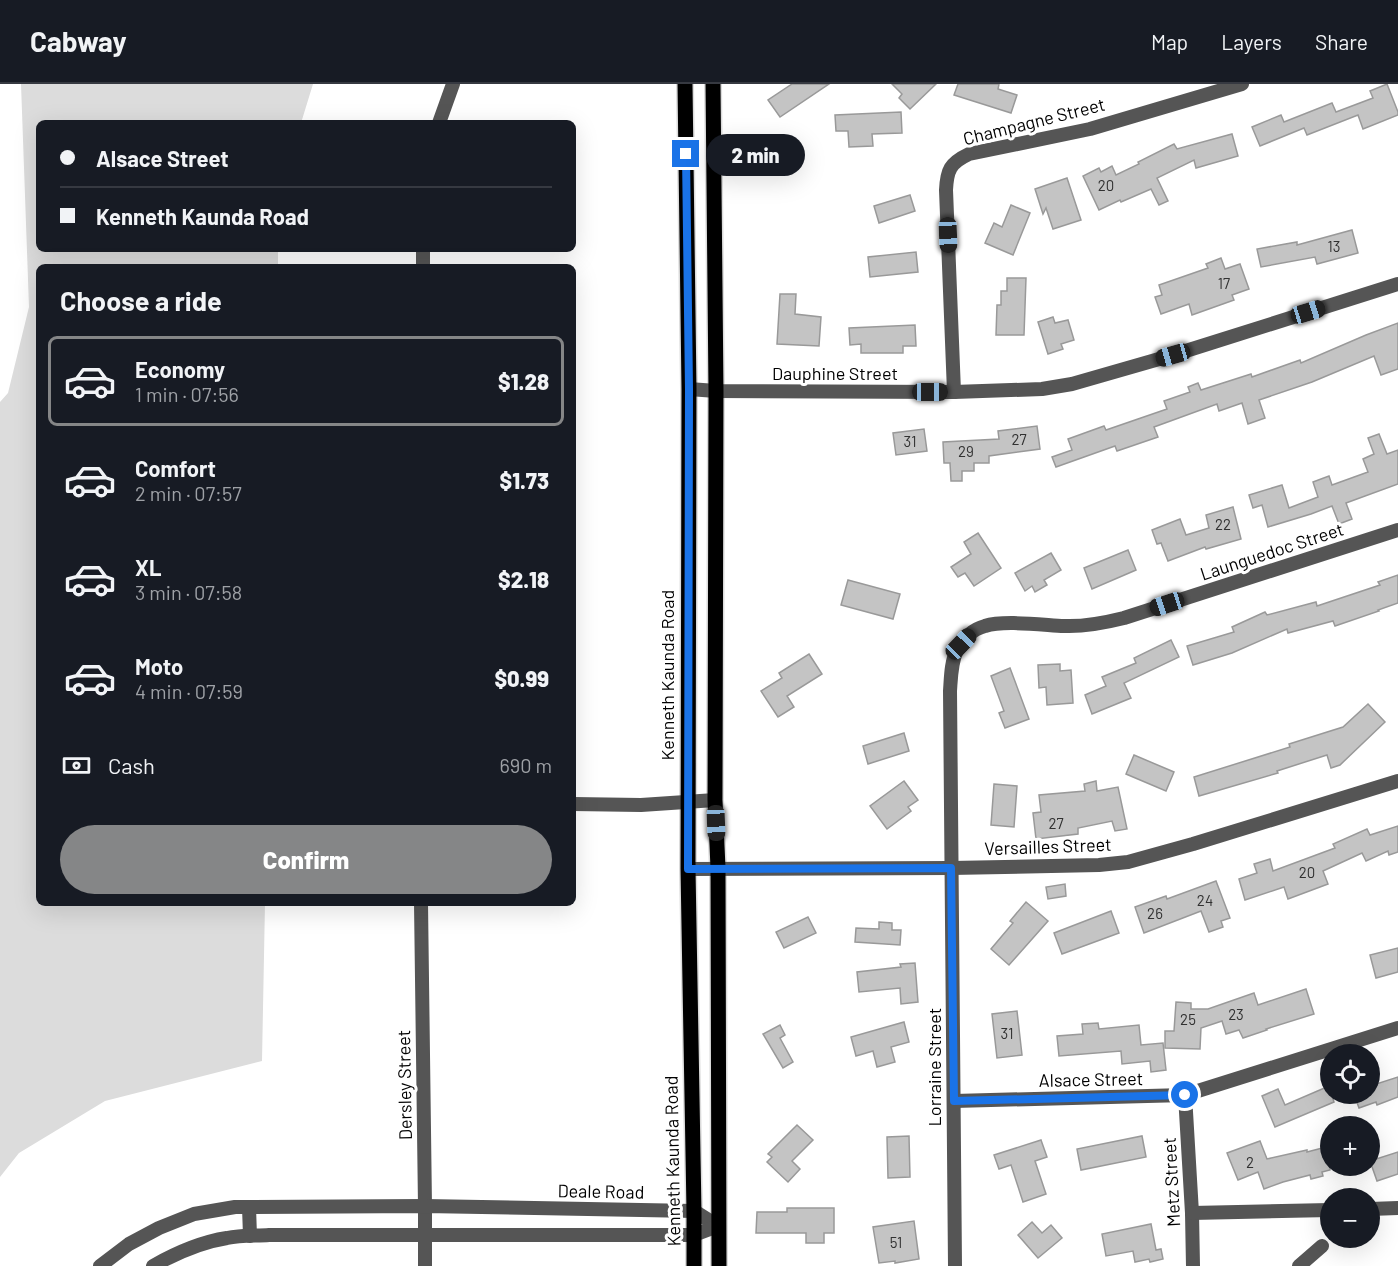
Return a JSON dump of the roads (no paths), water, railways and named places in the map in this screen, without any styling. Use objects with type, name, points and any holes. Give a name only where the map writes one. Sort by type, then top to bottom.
[{"type":"main road","name":"Kenneth Kaunda Road","points":[[685,84],[689,389],[687,803],[694,1266]]},
{"type":"main road","points":[[713,84],[719,1266]]},
{"type":"street","points":[[440,120],[453,84]]},
{"type":"street","name":"Champagne Street","points":[[954,392],[946,190],[947,176],[951,166],[969,154],[1090,129],[1242,84]]},
{"type":"street","name":"Dauphine Street","points":[[689,389],[954,392],[1042,389],[1071,384],[1173,355],[1398,284]]},
{"type":"street","name":"Launguedoc Street","points":[[951,868],[950,691],[952,665],[956,651],[974,631],[990,624],[1066,626],[1104,623],[1398,530]]},
{"type":"street","name":"Versailles Street","points":[[688,869],[951,868],[1099,865],[1128,862],[1173,851],[1398,781]]},
{"type":"street","points":[[576,804],[641,805],[715,800]]},
{"type":"street","name":"Lorraine Street","points":[[951,868],[955,1266]]},
{"type":"street","name":"Dersley Street","points":[[420,906],[424,1266]]},
{"type":"street","name":"Alsace Street","points":[[954,1101],[1185,1095],[1398,1028]]},
{"type":"street","name":"Metz Street","points":[[1185,1095],[1193,1266]]},
{"type":"street","name":"Deale Road","points":[[100,1266],[129,1244],[159,1228],[194,1214],[235,1207],[425,1206],[694,1211]]},
{"type":"street","points":[[249,1207],[250,1236]]},
{"type":"street","points":[[1380,1209],[1398,1208]]},
{"type":"street","points":[[1192,1213],[1320,1210]]},
{"type":"street","points":[[694,1211],[718,1227]]},
{"type":"street","points":[[153,1266],[190,1248],[228,1238],[250,1236],[694,1235],[718,1227]]},
{"type":"street","points":[[1299,1266],[1320,1248]]}]
